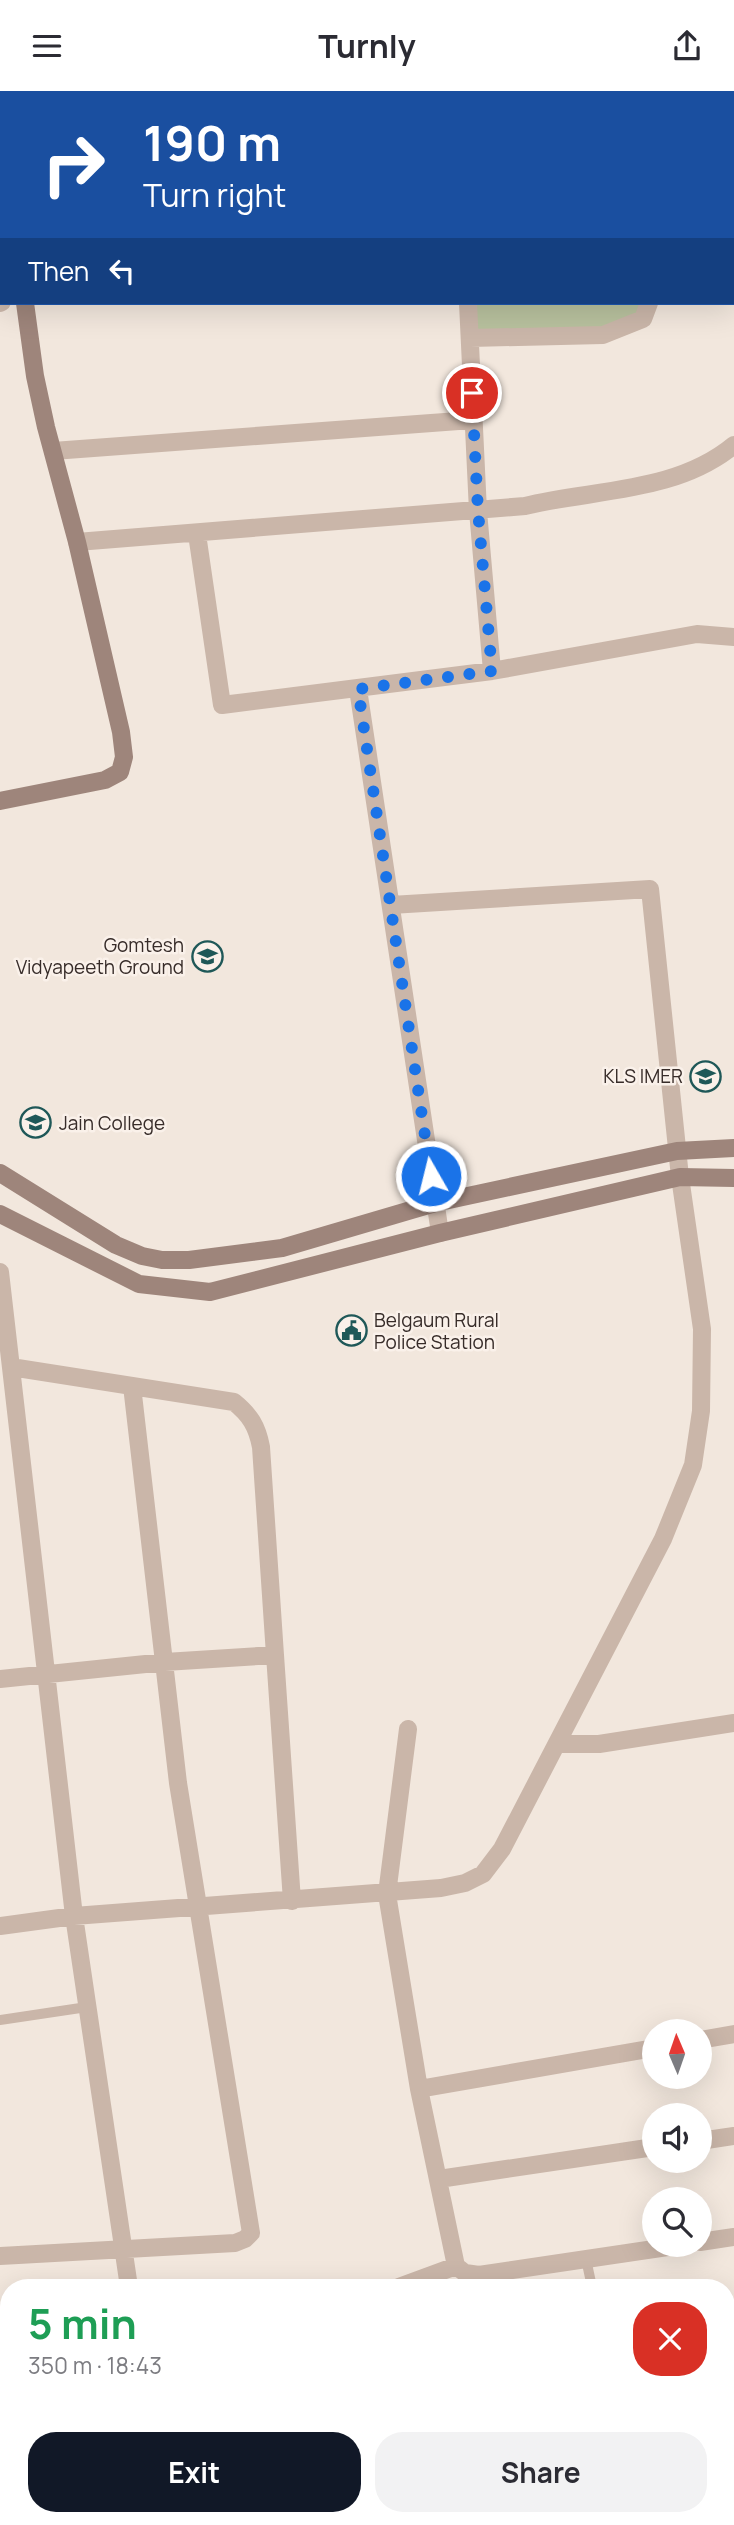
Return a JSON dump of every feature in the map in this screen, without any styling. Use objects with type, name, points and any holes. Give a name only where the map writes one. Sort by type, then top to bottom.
[{"type":"main road","points":[[0,801],[106,780],[120,772],[124,757],[77,542],[35,376],[25,305]]},
{"type":"main road","points":[[0,1173],[116,1245],[142,1256],[162,1260],[189,1260],[282,1248],[435,1203],[677,1150],[734,1148]]},
{"type":"main road","points":[[0,1214],[139,1285],[210,1292],[440,1233],[680,1177],[734,1178]]},
{"type":"main road","points":[[239,1254],[245,1283]]},
{"type":"street","points":[[468,305],[472,420],[492,671]]},
{"type":"street","points":[[470,338],[603,335],[643,319],[648,305]]},
{"type":"street","points":[[53,451],[472,420]]},
{"type":"street","points":[[77,542],[525,506],[560,497],[650,484],[687,474],[734,445]]},
{"type":"street","points":[[197,534],[222,705],[492,671],[696,634],[734,638]]},
{"type":"street","points":[[358,689],[440,1233]]},
{"type":"street","points":[[0,1926],[74,1916],[292,1901],[324,1896],[387,1894],[465,1884],[484,1874],[502,1849],[663,1539],[693,1465],[701,1411],[702,1329],[680,1177],[650,889],[391,905]]},
{"type":"street","points":[[0,1272],[2,1313],[11,1367],[74,1916],[128,2279]]},
{"type":"street","points":[[11,1367],[234,1402],[250,1415],[258,1431],[261,1447],[292,1901]]},
{"type":"street","points":[[0,2256],[235,2243],[251,2233],[178,1783],[132,1386]]},
{"type":"street","points":[[0,1679],[165,1662],[275,1655]]},
{"type":"street","points":[[558,1744],[599,1744],[734,1723]]},
{"type":"street","points":[[408,1729],[387,1894],[419,2089],[456,2266],[466,2273],[479,2275],[642,2251]]},
{"type":"street","points":[[712,2038],[734,2034]]},
{"type":"street","points":[[419,2089],[642,2050]]},
{"type":"street","points":[[712,2139],[734,2136]]},
{"type":"street","points":[[439,2179],[642,2149]]},
{"type":"street","points":[[712,2240],[734,2237]]},
{"type":"street","points":[[421,2279],[456,2266]]},
{"type":"lane","points":[[0,2020],[87,2007]]},
{"type":"lane","points":[[586,2259],[590,2279]]},
{"type":"green space","points":[[475,305],[642,305],[638,314],[601,330],[476,333]]},
{"type":"place","name":"Gomtesh Vidyapeeth Ground","points":[[207,956]]},
{"type":"place","name":"KLS IMER","points":[[706,1076]]},
{"type":"place","name":"Jain College","points":[[36,1123]]},
{"type":"place","name":"Belgaum Rural Police Station","points":[[351,1331]]},
{"type":"route","points":[[431,1176],[358,689],[492,671],[478,511],[472,393]]}]
